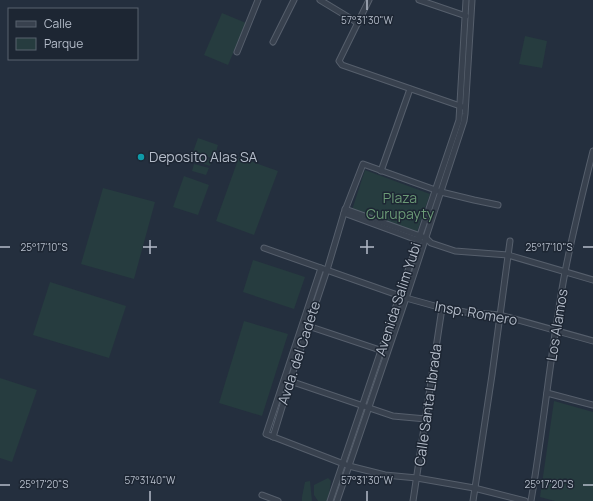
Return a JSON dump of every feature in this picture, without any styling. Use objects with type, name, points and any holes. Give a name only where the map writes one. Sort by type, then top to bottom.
[{"type":"street","points":[[237,52],[258,0]]},
{"type":"street","points":[[273,42],[294,0]]},
{"type":"street","points":[[320,0],[358,23]]},
{"type":"street","points":[[369,0],[339,62],[342,65],[463,107]]},
{"type":"street","points":[[419,0],[466,16]]},
{"type":"street","name":"Avenida Salim Yubi","points":[[337,501],[388,353],[464,121],[463,107],[466,0]]},
{"type":"street","name":"Avenida Salim Yubi","points":[[330,501],[463,107],[472,0]]},
{"type":"street","points":[[410,89],[381,171],[441,192],[498,205]]},
{"type":"street","name":"Los Alamos","points":[[531,501],[565,272],[593,150]]},
{"type":"street","name":"Avda. del Cadete","points":[[273,437],[345,211],[362,164],[381,171]]},
{"type":"street","points":[[345,211],[455,251],[508,255],[593,280]]},
{"type":"street","points":[[473,501],[510,241]]},
{"type":"street","name":"Insp. Romero","points":[[264,248],[406,298],[442,308],[465,312],[500,315],[593,341]]},
{"type":"street","points":[[321,268],[266,434],[349,466],[385,475],[417,478],[474,488],[525,501]]},
{"type":"street","name":"Calle Santa Librada","points":[[413,501],[442,308]]},
{"type":"street","points":[[302,324],[388,353]]},
{"type":"street","points":[[284,378],[394,416],[426,418]]},
{"type":"street","points":[[547,393],[593,405]]},
{"type":"street","points":[[262,495],[278,501]]},
{"type":"green space","points":[[222,13],[246,23],[228,65],[204,55]]},
{"type":"green space","points":[[525,36],[547,41],[542,68],[519,64]]},
{"type":"green space","points":[[198,138],[218,145],[214,159],[193,152]]},
{"type":"green space","points":[[197,155],[212,160],[210,166],[195,161]]},
{"type":"green space","points":[[239,157],[278,171],[254,235],[216,221]]},
{"type":"green space","points":[[194,164],[209,168],[206,175],[192,171]]},
{"type":"green space","name":"Plaza Curupayty","points":[[365,170],[430,194],[416,235],[352,210]]},
{"type":"green space","points":[[184,176],[209,185],[198,215],[173,207]]},
{"type":"green space","points":[[103,188],[155,202],[134,279],[81,264]]},
{"type":"green space","points":[[253,260],[305,277],[294,309],[243,292]]},
{"type":"green space","points":[[322,274],[323,275],[307,319]]},
{"type":"green space","points":[[50,282],[126,306],[109,358],[33,335]]},
{"type":"green space","points":[[244,321],[288,334],[262,416],[219,403]]},
{"type":"green space","points":[[0,378],[37,390],[12,462],[0,458]]},
{"type":"green space","points":[[554,401],[593,412],[593,501],[555,501],[540,497]]},
{"type":"green space","points":[[328,478],[331,481],[328,501],[318,501],[314,495],[314,485]]},
{"type":"green space","points":[[310,481],[312,501],[302,501],[305,482]]},
{"type":"place","name":"Deposito Alas SA","points":[[141,157]]}]
